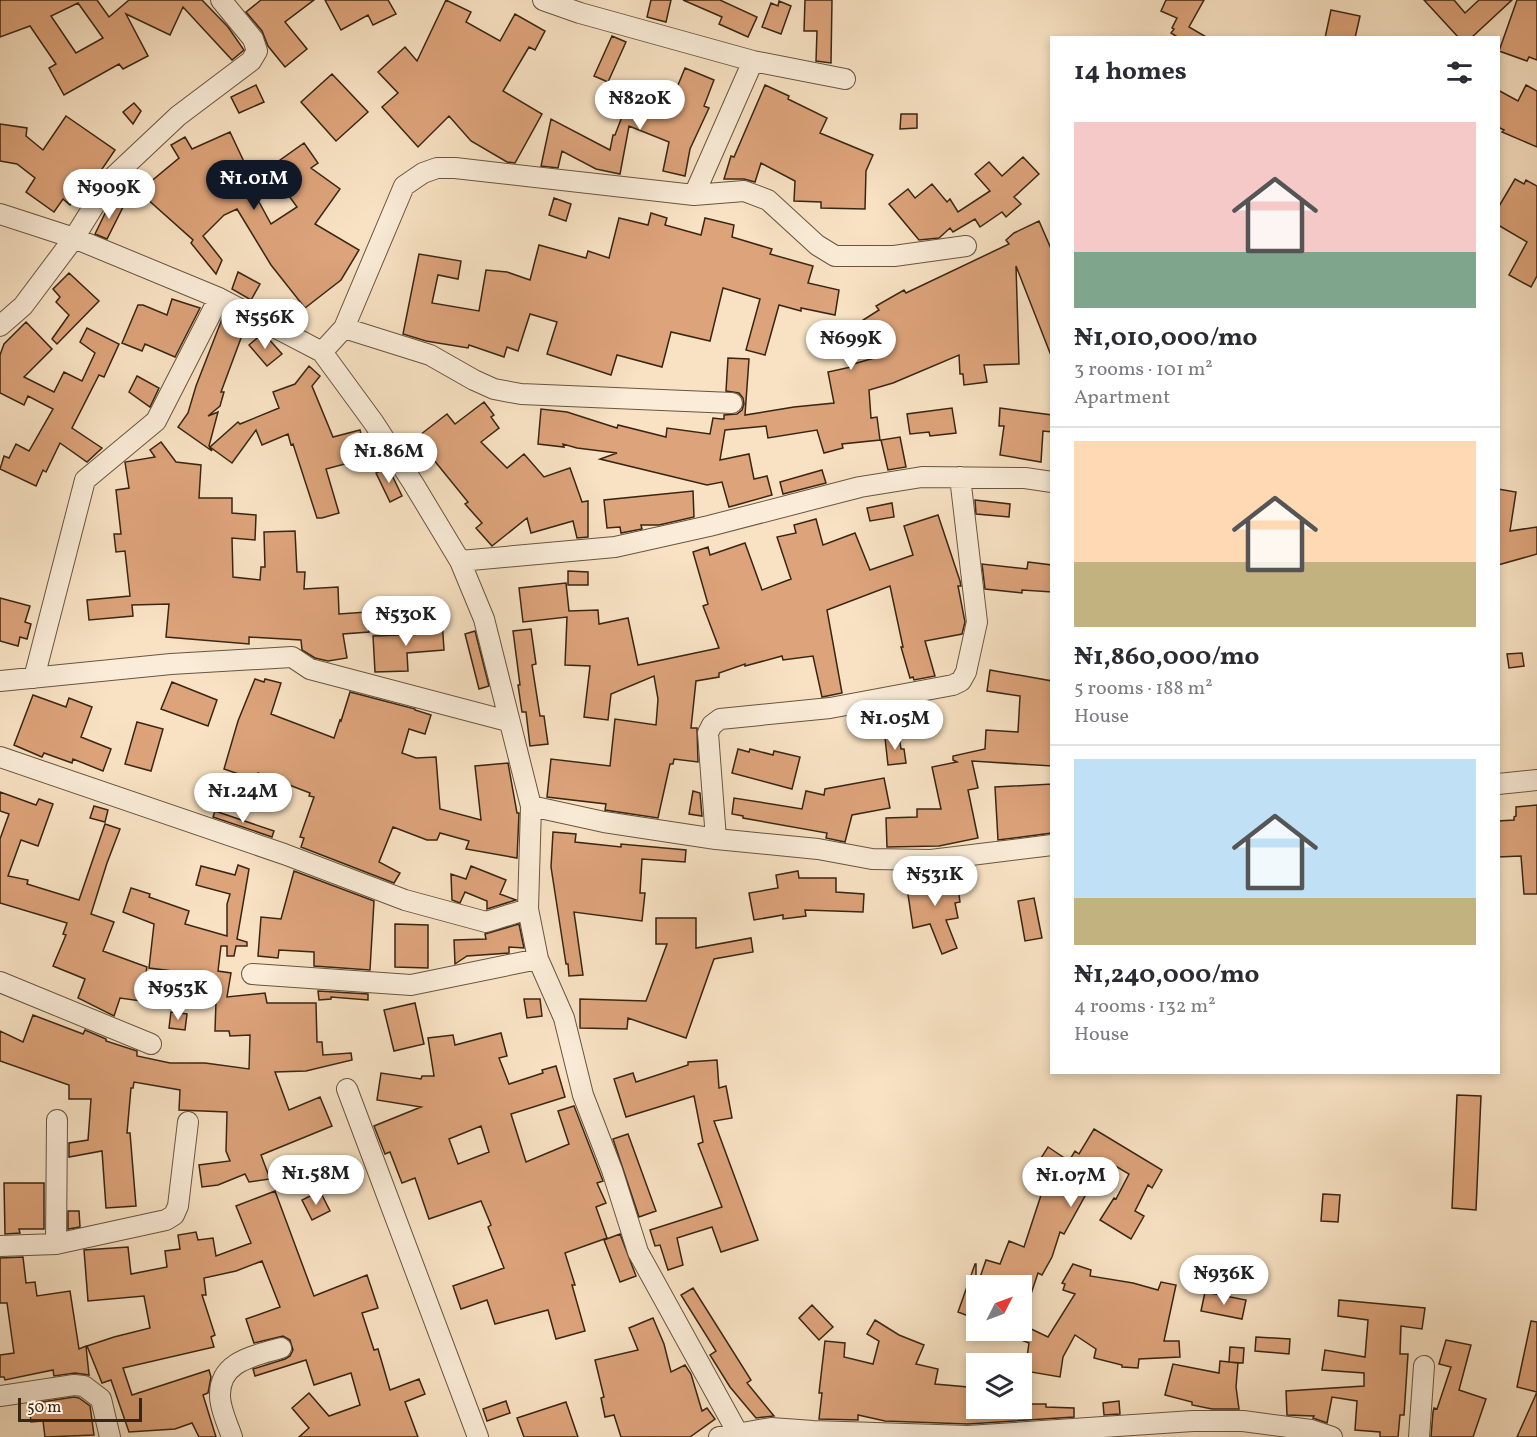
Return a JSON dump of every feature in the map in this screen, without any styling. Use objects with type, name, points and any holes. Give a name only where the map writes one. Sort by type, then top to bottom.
[{"type":"street","points":[[0,326],[23,306],[74,238],[110,180],[178,116],[251,61],[257,51],[253,39],[221,0]]},
{"type":"street","points":[[543,0],[580,13],[753,61],[845,79]]},
{"type":"street","points":[[694,195],[753,61]]},
{"type":"street","points":[[322,352],[344,328],[404,186],[423,173],[438,168],[694,195],[744,191],[768,200],[817,245],[834,256],[894,256],[966,246]]},
{"type":"street","points":[[0,214],[74,238],[219,298],[322,352],[374,423],[460,561],[484,619],[531,806],[528,909],[538,959],[564,1018],[583,1095],[612,1170],[638,1252],[732,1436],[771,1428],[968,1436],[1193,1421],[1243,1421],[1311,1430],[1332,1437]]},
{"type":"street","points":[[34,678],[86,480],[156,421],[219,298]]},
{"type":"street","points":[[344,328],[430,355],[494,389],[521,394],[732,403]]},
{"type":"street","points":[[460,561],[615,547],[709,526],[860,487],[922,477],[1025,478],[1050,482]]},
{"type":"street","points":[[716,839],[708,733],[712,725],[720,718],[830,708],[952,685],[961,681],[966,672],[977,622],[960,477]]},
{"type":"street","points":[[0,681],[171,664],[292,657],[310,669],[508,721]]},
{"type":"street","points":[[0,757],[284,854],[405,900],[486,922],[528,909]]},
{"type":"street","points":[[1500,784],[1537,780]]},
{"type":"street","points":[[531,806],[604,822],[716,839],[818,849],[872,859],[931,860],[1050,845]]},
{"type":"street","points":[[252,975],[411,985],[538,959]]},
{"type":"street","points":[[0,981],[151,1044]]},
{"type":"street","points":[[347,1089],[478,1437]]},
{"type":"street","points":[[56,1244],[57,1120]]},
{"type":"street","points":[[0,1246],[56,1244],[166,1220],[174,1215],[178,1206],[188,1122]]},
{"type":"street","points":[[232,1437],[219,1397],[222,1381],[230,1367],[246,1358],[281,1348]]},
{"type":"street","points":[[1419,1437],[1424,1366]]},
{"type":"street","points":[[0,1396],[74,1385],[84,1386],[101,1399],[110,1437]]},
{"type":"building","points":[[0,0],[97,0],[109,17],[129,0],[202,0],[228,27],[244,50],[232,60],[183,7],[170,35],[126,14],[148,56],[123,69],[119,64],[64,95],[49,68],[56,64],[30,26],[0,37]],"holes":[[[78,3],[103,38],[76,53],[51,16]]]},
{"type":"building","points":[[261,0],[314,0],[285,22],[307,49],[285,67],[268,46],[262,31],[246,12]]},
{"type":"building","points":[[325,0],[388,0],[396,14],[373,25],[368,15],[341,30]]},
{"type":"building","points":[[446,0],[471,12],[466,22],[500,41],[515,14],[545,31],[535,50],[529,47],[503,91],[542,114],[515,163],[507,162],[471,141],[449,116],[418,147],[382,107],[398,93],[378,72],[405,47],[417,61]]},
{"type":"building","points":[[651,0],[671,0],[666,22],[647,17]]},
{"type":"building","points":[[683,0],[720,0],[757,17],[748,37],[719,24],[722,17]]},
{"type":"building","points":[[805,0],[832,0],[831,63],[816,61],[817,31],[804,31]]},
{"type":"building","points":[[1166,0],[1204,0],[1189,27],[1205,36],[1176,36],[1171,33],[1177,18],[1161,11]]},
{"type":"building","points":[[1424,0],[1454,0],[1465,13],[1479,0],[1512,0],[1473,36],[1457,36]]},
{"type":"building","points":[[1517,0],[1537,0],[1537,60],[1529,57],[1527,61],[1500,51]]},
{"type":"building","points":[[779,1],[791,6],[781,34],[762,27],[771,3],[778,6]]},
{"type":"building","points":[[1331,10],[1360,16],[1355,36],[1325,36]]},
{"type":"building","points":[[612,36],[626,42],[608,82],[594,76]]},
{"type":"building","points":[[685,68],[714,80],[704,106],[709,108],[690,149],[685,176],[663,171],[669,142],[629,126],[620,174],[596,169],[562,151],[558,168],[541,166],[551,119],[610,150],[613,135],[615,135],[628,101],[669,117],[680,92],[676,90]]},
{"type":"building","points":[[332,74],[368,112],[336,141],[301,102]]},
{"type":"building","points":[[256,85],[264,102],[239,113],[231,97]]},
{"type":"building","points":[[765,85],[827,118],[820,133],[873,155],[866,171],[865,209],[821,208],[821,202],[794,201],[795,181],[761,163],[755,182],[744,179],[724,179],[731,156],[734,157]]},
{"type":"building","points":[[1526,85],[1537,91],[1537,147],[1502,132],[1504,130],[1500,128],[1500,91],[1518,101]]},
{"type":"building","points":[[134,103],[141,111],[133,124],[123,112]]},
{"type":"building","points":[[901,114],[917,114],[917,128],[900,129]]},
{"type":"building","points":[[66,116],[115,150],[100,172],[95,172],[70,205],[63,199],[54,212],[26,192],[35,178],[17,164],[0,161],[0,124],[27,128],[26,136],[43,150]]},
{"type":"building","points":[[230,132],[261,198],[258,200],[271,224],[297,207],[269,168],[304,143],[318,163],[311,168],[340,189],[315,224],[359,250],[341,280],[305,308],[271,265],[237,209],[224,215],[203,236],[222,260],[216,274],[191,243],[193,240],[127,181],[136,172],[149,183],[179,158],[171,145],[185,137],[192,149]]},
{"type":"building","points":[[1023,157],[1039,174],[1014,197],[1021,204],[1006,217],[1002,212],[980,227],[975,219],[953,232],[950,228],[939,238],[919,240],[889,204],[908,189],[915,198],[932,184],[947,202],[950,199],[958,212],[990,191],[975,174],[989,162],[1002,176]]},
{"type":"building","points":[[1515,179],[1524,184],[1526,180],[1537,186],[1537,276],[1531,287],[1509,275],[1527,242],[1500,226],[1500,205]]},
{"type":"building","points":[[554,198],[571,204],[566,221],[549,215]]},
{"type":"building","points":[[111,201],[123,207],[107,239],[95,234]]},
{"type":"building","points":[[651,213],[667,218],[665,225],[701,235],[705,218],[734,225],[732,237],[772,249],[770,254],[813,266],[808,283],[839,290],[835,315],[801,308],[801,311],[779,305],[765,355],[746,350],[760,299],[723,288],[710,341],[671,332],[662,367],[617,355],[611,375],[547,354],[557,322],[530,314],[518,351],[507,347],[504,357],[469,345],[468,348],[426,341],[403,334],[419,254],[461,261],[458,279],[438,275],[432,303],[479,311],[486,270],[507,272],[530,280],[539,245],[586,258],[588,251],[609,258],[619,218],[648,225]]},
{"type":"building","points":[[1039,221],[1050,246],[1050,353],[1016,266],[1019,364],[984,365],[987,382],[964,385],[963,374],[960,374],[959,355],[893,383],[869,390],[871,418],[877,417],[880,440],[842,444],[843,448],[824,453],[817,430],[768,438],[766,426],[725,430],[720,460],[749,454],[754,479],[767,476],[772,495],[729,507],[722,482],[707,485],[600,459],[617,453],[563,444],[564,447],[538,444],[541,409],[567,412],[617,428],[618,425],[666,437],[667,428],[710,434],[713,418],[724,419],[724,415],[737,414],[742,410],[744,404],[739,393],[726,391],[728,358],[749,359],[745,415],[834,403],[828,372],[851,367],[850,365],[881,356],[860,322],[879,310],[876,306],[904,290],[906,293],[1009,244],[1006,240],[1014,233]]},
{"type":"building","points":[[238,272],[260,284],[251,300],[232,289]]},
{"type":"building","points":[[69,273],[99,301],[57,344],[52,339],[69,315],[56,302],[60,297],[53,289]]},
{"type":"building","points":[[172,299],[200,308],[175,357],[145,344],[142,351],[122,343],[138,305],[167,315]]},
{"type":"building","points":[[222,319],[244,330],[221,392],[224,392],[220,406],[208,416],[218,412],[209,446],[212,451],[178,427],[188,413]]},
{"type":"building","points":[[26,322],[52,349],[24,377],[54,392],[64,372],[82,381],[95,353],[80,342],[87,328],[119,344],[104,377],[99,375],[72,428],[102,448],[87,462],[60,443],[46,472],[43,470],[36,486],[0,469],[4,456],[9,458],[16,444],[29,451],[53,409],[28,396],[24,405],[0,393],[0,355],[4,344]]},
{"type":"building","points":[[262,334],[282,354],[267,366],[249,345]]},
{"type":"building","points":[[309,366],[320,376],[312,386],[333,437],[360,430],[367,458],[326,469],[339,513],[322,518],[317,518],[288,434],[262,445],[256,430],[232,463],[210,447],[238,422],[240,424],[279,408],[273,392],[295,384]]},
{"type":"building","points":[[137,376],[159,388],[150,407],[129,392]]},
{"type":"building","points":[[484,402],[494,415],[491,417],[499,428],[481,442],[507,468],[524,454],[544,477],[570,468],[582,502],[588,501],[588,537],[577,538],[573,521],[531,533],[527,518],[492,546],[476,528],[482,523],[465,504],[468,502],[416,438],[447,414],[455,424]]},
{"type":"building","points":[[952,408],[956,433],[930,436],[929,432],[910,434],[907,414]]},
{"type":"building","points":[[1000,408],[1050,415],[1050,432],[1043,431],[1041,462],[1000,455],[1004,426],[999,426]]},
{"type":"building","points":[[900,437],[906,467],[888,470],[881,440]]},
{"type":"building","points":[[161,442],[176,462],[201,465],[199,498],[232,498],[232,513],[256,515],[255,540],[232,538],[233,577],[260,580],[261,567],[265,567],[264,532],[295,531],[297,572],[305,572],[304,589],[338,587],[339,614],[367,612],[369,632],[343,634],[347,658],[328,661],[315,658],[302,650],[301,640],[249,637],[249,644],[166,637],[169,604],[132,605],[133,616],[89,620],[87,600],[130,596],[125,551],[116,552],[114,534],[121,534],[116,490],[129,488],[125,462],[155,457],[150,450]]},
{"type":"building","points":[[388,467],[402,496],[390,502],[376,473]]},
{"type":"building","points":[[822,470],[826,483],[783,494],[780,482]]},
{"type":"building","points":[[1500,489],[1516,492],[1510,531],[1537,527],[1537,554],[1500,564]]},
{"type":"building","points":[[693,491],[694,517],[659,525],[641,525],[642,529],[621,533],[620,527],[607,528],[604,500]]},
{"type":"building","points":[[975,500],[1010,504],[1009,517],[976,514]]},
{"type":"building","points":[[892,503],[894,517],[870,521],[867,508]]},
{"type":"building","points":[[938,515],[960,581],[961,586],[958,586],[965,622],[962,634],[925,641],[935,676],[914,680],[913,677],[910,678],[901,647],[903,647],[890,586],[827,610],[842,693],[822,697],[813,656],[783,660],[782,656],[745,666],[745,664],[719,673],[719,677],[696,681],[691,728],[697,728],[698,762],[674,759],[673,764],[670,764],[658,818],[605,810],[606,804],[547,797],[551,759],[610,766],[615,719],[656,725],[658,699],[654,676],[611,694],[608,720],[584,717],[590,666],[565,665],[567,617],[523,622],[519,588],[566,583],[569,611],[598,610],[599,624],[628,618],[638,665],[719,648],[703,606],[708,604],[693,552],[708,547],[710,555],[745,543],[762,590],[791,579],[777,537],[796,533],[794,525],[816,519],[823,545],[855,533],[870,570],[913,555],[904,526]]},
{"type":"building","points":[[1028,562],[1050,565],[1050,592],[1022,590],[1022,593],[985,589],[982,564],[1027,569]]},
{"type":"building","points":[[568,571],[588,572],[588,585],[568,585]]},
{"type":"building","points":[[0,598],[30,606],[25,622],[31,624],[27,639],[20,637],[18,646],[0,641]]},
{"type":"building","points":[[442,619],[444,650],[407,653],[408,671],[375,672],[373,636],[425,634],[422,625]]},
{"type":"building","points":[[531,629],[536,664],[532,665],[540,716],[544,716],[548,744],[530,746],[526,712],[522,712],[518,685],[520,685],[513,631]]},
{"type":"building","points":[[475,631],[489,686],[479,689],[465,634]]},
{"type":"building","points":[[1522,653],[1524,666],[1509,668],[1507,654]]},
{"type":"building","points":[[990,670],[1050,681],[1050,766],[972,761],[978,788],[968,790],[978,838],[939,846],[887,847],[886,818],[917,817],[917,809],[941,809],[932,767],[957,762],[953,760],[953,756],[985,749],[986,730],[1018,732],[1020,696],[987,691]]},
{"type":"building","points":[[255,679],[281,683],[271,714],[334,738],[350,692],[431,715],[425,734],[409,729],[402,753],[416,758],[436,757],[440,809],[481,820],[475,766],[508,763],[517,813],[519,813],[517,858],[466,849],[469,841],[440,833],[437,840],[427,840],[393,827],[379,862],[400,873],[394,883],[301,847],[304,838],[300,837],[314,797],[309,796],[310,793],[258,773],[256,780],[224,769],[238,721]]},
{"type":"building","points":[[172,682],[217,700],[208,726],[161,709]]},
{"type":"building","points":[[33,695],[66,707],[69,698],[92,707],[81,737],[111,749],[103,771],[73,759],[72,763],[44,753],[42,757],[14,745]]},
{"type":"building","points":[[137,722],[163,729],[151,771],[125,764]]},
{"type":"building","points":[[899,736],[906,763],[888,765],[885,738]]},
{"type":"building","points":[[738,749],[749,752],[750,749],[773,755],[774,751],[800,757],[792,789],[732,773]]},
{"type":"building","points":[[884,778],[890,808],[852,815],[845,842],[826,838],[827,833],[732,814],[734,798],[802,809],[806,791],[824,795],[825,789]]},
{"type":"building","points":[[1050,784],[1050,833],[998,840],[995,787]]},
{"type":"building","points":[[693,791],[700,793],[702,816],[689,814]]},
{"type":"building","points":[[0,792],[36,805],[39,799],[53,804],[38,846],[21,840],[8,876],[28,880],[27,884],[79,900],[105,824],[120,829],[91,914],[114,922],[103,951],[147,967],[141,1001],[120,998],[114,1016],[78,998],[85,979],[53,966],[66,935],[63,934],[67,923],[0,903],[0,839],[9,814],[0,811]]},
{"type":"building","points":[[1537,805],[1537,894],[1524,894],[1521,856],[1500,857],[1500,821],[1514,820],[1516,807]]},
{"type":"building","points":[[94,806],[108,810],[105,822],[90,818]]},
{"type":"building","points":[[215,811],[274,831],[272,837],[213,817]]},
{"type":"building","points":[[553,832],[576,834],[575,842],[686,850],[685,862],[642,859],[640,893],[645,893],[642,921],[574,912],[583,975],[569,976],[568,964],[566,964],[551,867]]},
{"type":"building","points":[[238,865],[249,869],[237,939],[247,942],[247,946],[236,946],[234,956],[227,956],[227,946],[221,946],[218,971],[231,973],[227,997],[265,993],[267,1003],[316,1003],[317,1042],[322,1042],[323,1055],[351,1053],[352,1060],[306,1071],[275,1072],[289,1110],[320,1097],[332,1126],[261,1155],[270,1179],[249,1182],[245,1174],[218,1185],[202,1187],[199,1165],[230,1161],[226,1151],[227,1112],[179,1110],[180,1090],[134,1082],[131,1088],[127,1133],[130,1133],[136,1206],[106,1208],[102,1151],[69,1157],[69,1143],[88,1140],[91,1099],[69,1099],[69,1085],[0,1061],[0,1031],[23,1042],[33,1015],[83,1034],[85,1030],[106,1041],[137,1051],[137,1056],[170,1063],[205,1063],[249,1069],[250,1035],[230,1036],[229,1031],[215,1031],[216,1001],[186,998],[188,973],[149,968],[154,924],[123,912],[131,888],[189,911],[185,924],[227,936],[227,904],[230,894],[196,885],[201,866],[235,875]]},
{"type":"building","points":[[471,866],[506,880],[500,894],[516,900],[487,909],[487,901],[465,892],[460,903],[452,900],[451,874],[466,879]]},
{"type":"building","points":[[294,871],[374,901],[370,970],[314,966],[314,952],[279,950],[278,958],[258,956],[261,917],[281,919]]},
{"type":"building","points":[[798,871],[799,878],[836,878],[836,892],[864,894],[863,912],[805,910],[806,916],[783,919],[783,915],[754,920],[749,893],[778,888],[776,875]]},
{"type":"building","points":[[956,874],[960,902],[955,903],[958,918],[946,920],[957,948],[942,954],[930,924],[913,928],[906,881]]},
{"type":"building","points":[[1034,898],[1042,938],[1025,941],[1018,901]]},
{"type":"building","points":[[656,918],[696,918],[696,948],[751,938],[753,952],[714,959],[686,1038],[628,1018],[627,1029],[580,1028],[580,999],[646,1001],[667,944],[656,944]]},
{"type":"building","points":[[395,924],[428,925],[428,968],[395,967]]},
{"type":"building","points":[[519,924],[524,948],[509,947],[509,953],[467,956],[455,964],[454,940],[486,939],[485,934]]},
{"type":"building","points":[[318,991],[368,994],[368,1000],[331,997],[331,999],[319,1000]]},
{"type":"building","points":[[524,999],[540,999],[542,1016],[527,1018]]},
{"type":"building","points":[[415,1003],[424,1044],[394,1051],[384,1010]]},
{"type":"building","points":[[171,1012],[187,1014],[185,1030],[169,1028]]},
{"type":"building","points":[[501,1033],[507,1056],[499,1058],[509,1084],[543,1073],[542,1070],[556,1066],[565,1097],[511,1114],[526,1162],[569,1144],[558,1111],[574,1106],[603,1181],[597,1183],[606,1203],[596,1207],[607,1238],[565,1253],[585,1331],[556,1339],[548,1310],[495,1324],[487,1300],[461,1309],[453,1286],[504,1268],[488,1227],[491,1225],[481,1201],[429,1219],[415,1178],[402,1183],[390,1152],[385,1154],[374,1126],[421,1107],[377,1100],[381,1073],[421,1079],[422,1076],[434,1076],[428,1038],[453,1035],[455,1045]],"holes":[[[481,1126],[489,1152],[458,1164],[449,1139]]]},
{"type":"building","points":[[717,1060],[719,1088],[726,1086],[732,1118],[714,1121],[758,1240],[721,1252],[712,1227],[677,1238],[683,1265],[668,1270],[660,1245],[655,1246],[650,1230],[722,1207],[698,1144],[703,1142],[694,1096],[626,1117],[614,1079],[633,1073],[636,1082],[688,1065],[688,1062]]},
{"type":"building","points":[[1457,1095],[1481,1096],[1476,1210],[1452,1208]]},
{"type":"building","points":[[1094,1129],[1162,1170],[1152,1188],[1148,1185],[1135,1211],[1144,1216],[1131,1239],[1100,1220],[1114,1198],[1116,1199],[1129,1174],[1107,1161],[1064,1234],[1060,1232],[1052,1257],[1042,1275],[1038,1273],[1032,1291],[1032,1275],[981,1275],[986,1260],[1000,1264],[1009,1241],[1024,1247],[1045,1183],[1031,1174],[1048,1147],[1069,1161],[1075,1151],[1079,1154]]},
{"type":"building","points":[[628,1134],[656,1211],[639,1217],[613,1139]]},
{"type":"building","points":[[4,1183],[44,1183],[44,1229],[19,1229],[20,1233],[5,1234]]},
{"type":"building","points":[[275,1191],[314,1296],[367,1275],[378,1308],[362,1313],[374,1350],[378,1349],[390,1390],[419,1379],[425,1394],[405,1402],[418,1437],[299,1437],[309,1428],[292,1408],[309,1393],[329,1416],[360,1405],[351,1373],[314,1385],[306,1360],[255,1376],[253,1369],[285,1359],[293,1350],[290,1340],[283,1336],[254,1343],[246,1319],[280,1307],[262,1261],[236,1271],[204,1278],[206,1295],[202,1295],[215,1335],[211,1337],[214,1347],[123,1368],[132,1395],[209,1370],[211,1377],[208,1393],[203,1395],[216,1437],[199,1437],[192,1423],[175,1429],[129,1432],[111,1380],[102,1383],[87,1346],[150,1328],[144,1296],[88,1301],[84,1250],[128,1247],[131,1274],[167,1267],[165,1251],[180,1249],[178,1235],[196,1232],[198,1240],[213,1238],[216,1256],[251,1243],[236,1206]]},
{"type":"building","points":[[320,1191],[330,1211],[312,1220],[302,1200]]},
{"type":"building","points":[[1323,1194],[1340,1195],[1338,1222],[1321,1221]]},
{"type":"building","points":[[68,1211],[79,1211],[80,1227],[68,1229]]},
{"type":"building","points":[[620,1234],[636,1276],[620,1282],[604,1240]]},
{"type":"building","points":[[23,1257],[26,1283],[35,1282],[37,1296],[70,1291],[79,1349],[86,1346],[89,1375],[75,1373],[54,1376],[53,1370],[5,1380],[4,1377],[0,1377],[0,1355],[14,1353],[7,1303],[0,1303],[0,1258]]},
{"type":"building","points":[[975,1264],[976,1264],[976,1275],[971,1275]]},
{"type":"building","points":[[1073,1264],[1091,1270],[1090,1276],[1133,1283],[1158,1290],[1161,1282],[1176,1285],[1164,1341],[1179,1341],[1180,1357],[1139,1359],[1138,1368],[1122,1367],[1122,1365],[1094,1358],[1096,1349],[1075,1335],[1063,1357],[1060,1377],[1032,1372],[1032,1353],[1028,1353],[1029,1343],[1024,1341],[1032,1341],[1032,1329],[1048,1337],[1075,1294],[1063,1290],[1065,1284],[1062,1283]]},
{"type":"building","points":[[693,1288],[751,1380],[747,1383],[774,1416],[756,1418],[730,1387],[710,1355],[716,1351],[681,1295]]},
{"type":"building","points":[[966,1289],[966,1315],[958,1312]]},
{"type":"building","points":[[1205,1292],[1246,1300],[1242,1319],[1201,1311]]},
{"type":"building","points":[[1339,1300],[1425,1308],[1422,1329],[1401,1326],[1400,1354],[1408,1354],[1404,1415],[1400,1415],[1398,1437],[1380,1437],[1380,1432],[1355,1430],[1357,1401],[1332,1397],[1327,1423],[1313,1418],[1314,1416],[1287,1415],[1286,1391],[1364,1386],[1364,1373],[1322,1370],[1325,1350],[1365,1357],[1368,1320],[1338,1316]]},
{"type":"building","points":[[812,1305],[833,1327],[819,1340],[799,1318]]},
{"type":"building","points":[[653,1318],[664,1344],[671,1372],[685,1365],[691,1374],[702,1411],[707,1408],[715,1419],[690,1437],[621,1437],[614,1415],[605,1417],[601,1398],[604,1397],[595,1360],[638,1350],[629,1328]]},
{"type":"building","points":[[875,1320],[899,1335],[924,1345],[916,1364],[938,1369],[935,1384],[966,1387],[966,1419],[1032,1419],[1032,1404],[1074,1408],[1074,1417],[968,1424],[885,1421],[858,1415],[858,1420],[819,1419],[822,1393],[819,1393],[825,1341],[845,1343],[844,1357],[873,1364],[879,1341],[867,1334]]},
{"type":"building","points":[[1531,1321],[1537,1322],[1537,1392],[1517,1387]]},
{"type":"building","points":[[1256,1337],[1290,1339],[1289,1354],[1255,1351]]},
{"type":"building","points":[[1446,1340],[1471,1345],[1459,1390],[1486,1399],[1473,1437],[1431,1437],[1434,1408],[1437,1409],[1451,1367],[1439,1364]]},
{"type":"building","points":[[1230,1347],[1244,1348],[1243,1363],[1229,1362]]},
{"type":"building","points":[[1220,1361],[1238,1363],[1236,1387],[1239,1409],[1212,1409],[1192,1405],[1192,1402],[1165,1395],[1173,1364],[1219,1373]]},
{"type":"building","points":[[1537,1392],[1537,1437],[1517,1437]]},
{"type":"building","points":[[74,1397],[90,1406],[94,1435],[45,1437],[43,1421],[31,1422],[29,1404]]},
{"type":"building","points":[[506,1401],[510,1413],[487,1421],[483,1409]]},
{"type":"building","points":[[1119,1401],[1120,1414],[1104,1415],[1103,1403]]},
{"type":"building","points":[[566,1402],[578,1437],[524,1437],[517,1418]]}]
